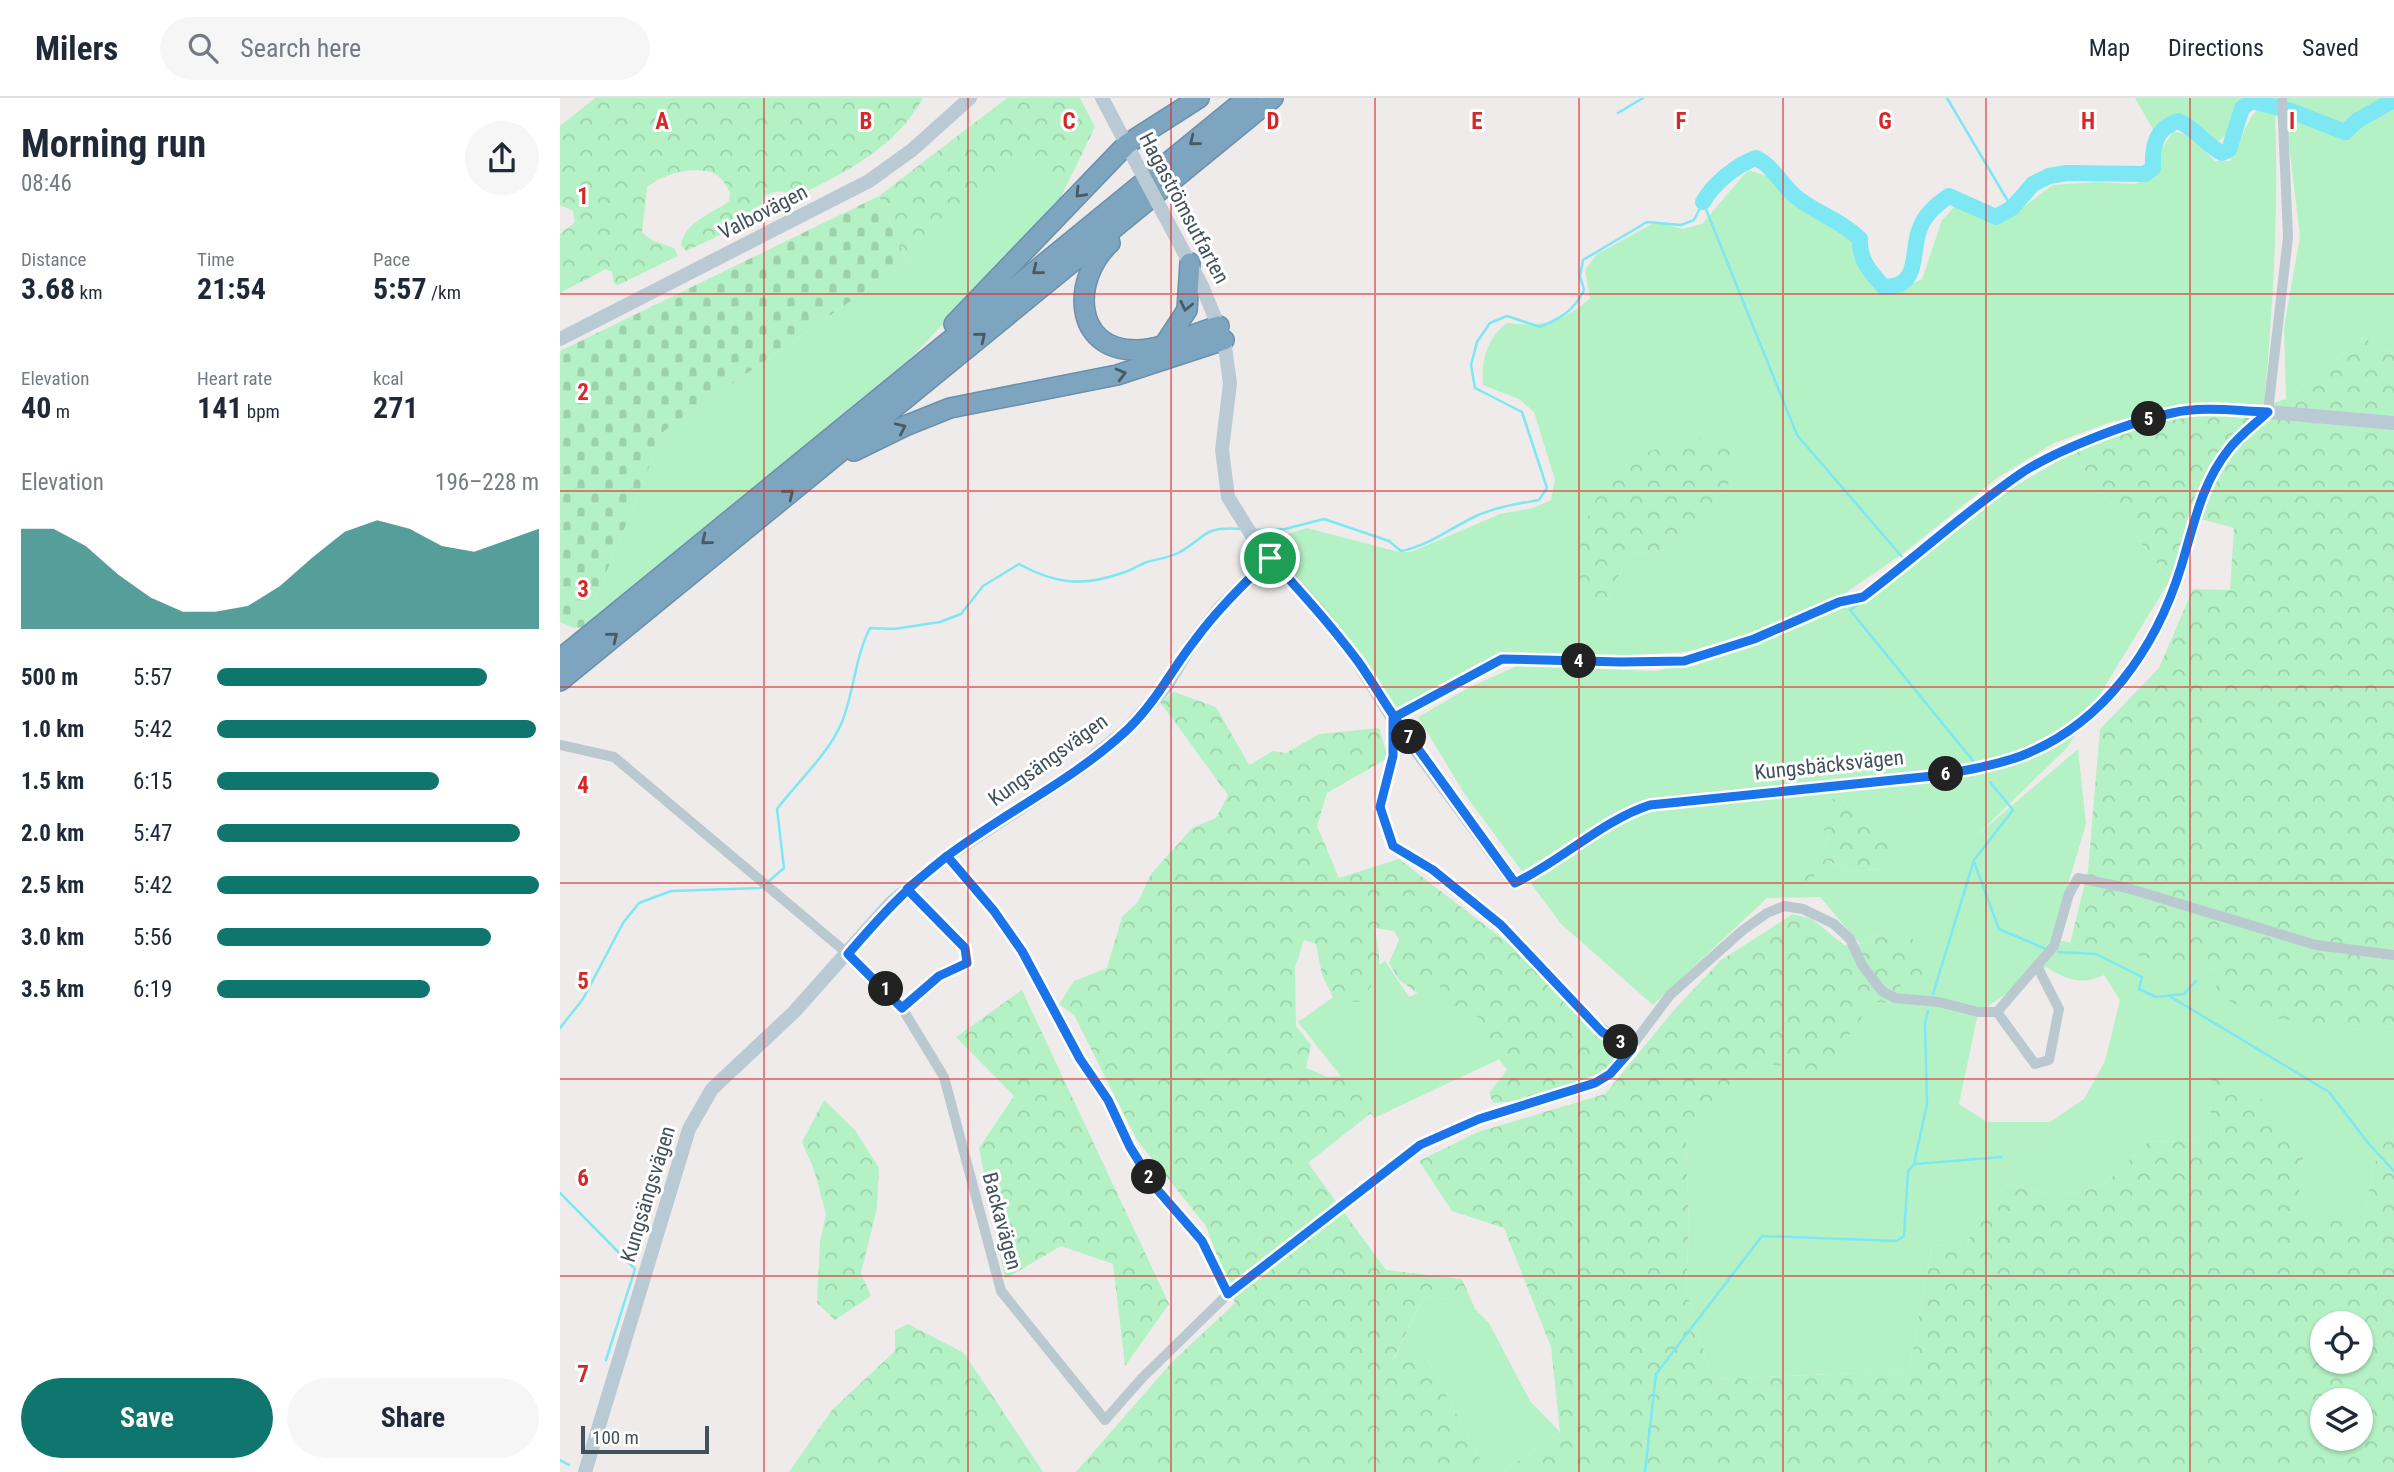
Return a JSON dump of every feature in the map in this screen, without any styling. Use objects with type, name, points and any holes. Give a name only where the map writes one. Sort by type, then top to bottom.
[{"type":"highway","points":[[891,388],[1127,144],[1199,98]]},
{"type":"highway","points":[[560,659],[1247,98]]},
{"type":"highway","points":[[560,681],[1273,98]]},
{"type":"highway","points":[[1176,179],[1094,260],[1088,271],[1083,294],[1087,318],[1100,338],[1111,345],[1135,351],[1222,333]]},
{"type":"highway","points":[[1166,343],[1187,310],[1190,263]]},
{"type":"highway","points":[[818,470],[905,426],[950,408],[1117,375],[1222,333]]},
{"type":"street","name":"Valbovägen","points":[[560,339],[869,181],[912,150],[970,98]]},
{"type":"street","name":"Hagaströmsutfarten","points":[[1102,98],[1190,263],[1222,333],[1230,383],[1222,450],[1228,497],[1256,542],[1318,611],[1357,660],[1393,718],[1515,883]]},
{"type":"street","points":[[2268,412],[2288,237],[2282,98]]},
{"type":"street","points":[[1632,1049],[1602,1032],[1501,925],[1433,870],[1393,846],[1380,807],[1393,756],[1393,718],[1502,659],[1684,661],[1754,639],[1839,602],[1863,597],[2024,471],[2125,426],[2172,413],[2199,409],[2394,423]]},
{"type":"street","name":"Kungsbäcksvägen","points":[[1515,883],[1548,867],[1608,825],[1650,805],[1933,776],[1976,768],[2020,756],[2079,724],[2123,683],[2161,620],[2209,481],[2230,447],[2268,412]]},
{"type":"street","name":"Kungsängsvägen","points":[[585,1472],[689,1129],[712,1089],[794,1012],[891,903],[907,889],[947,856],[1079,769],[1129,729],[1166,686],[1192,643],[1219,609],[1270,558]]},
{"type":"street","name":"Backavägen","points":[[560,745],[614,757],[848,954],[902,1008],[944,1077],[1001,1291],[1105,1420],[1142,1378],[1228,1294]]},
{"type":"street","points":[[947,856],[994,911],[1022,951],[1080,1059],[1108,1100],[1130,1147],[1155,1187],[1202,1241],[1228,1294],[1420,1145],[1479,1119],[1595,1083],[1610,1074],[1632,1049],[1670,995],[1743,930],[1767,913],[1784,906],[1803,909],[1834,924],[1850,939],[1862,965],[1882,991],[1895,999],[1939,1002],[1978,1012],[1997,1012],[2038,968],[2054,946],[2069,894],[2078,878],[2127,888],[2316,945],[2394,955]]},
{"type":"street","points":[[902,1008],[939,976],[967,963],[968,959],[965,948],[907,889]]},
{"type":"street","points":[[1997,1012],[2035,1064],[2049,1060],[2059,1009],[2038,968]]},
{"type":"green space","points":[[595,98],[923,98],[900,130],[852,167],[799,195],[790,192],[767,194],[763,197],[761,212],[755,219],[686,251],[681,245],[688,230],[729,201],[730,193],[717,175],[700,170],[680,172],[654,182],[647,187],[642,233],[654,241],[674,248],[678,256],[618,285],[614,284],[612,272],[606,269],[560,293],[560,234],[575,222],[573,211],[560,205],[560,126]]},
{"type":"green space","points":[[1007,98],[1080,98],[1095,127],[1060,199],[1031,153],[907,262],[879,196]]},
{"type":"green space","points":[[2135,98],[2249,98],[2234,113],[2229,134],[2217,142],[2198,125],[2176,114],[2155,133]]},
{"type":"green space","points":[[2260,98],[2384,98],[2360,110],[2345,125]]},
{"type":"green space","points":[[2394,103],[2394,353],[2363,338],[2286,399],[2284,328],[2300,236],[2285,112],[2347,136],[2368,116]]},
{"type":"green space","points":[[2257,110],[2275,110],[2274,258],[2264,406],[2250,406],[2225,415],[2170,408],[2111,422],[2054,443],[1997,478],[1905,552],[1847,592],[1750,634],[1686,652],[1620,656],[1508,653],[1475,665],[1431,694],[1393,712],[1283,568],[1278,537],[1307,528],[1399,552],[1411,552],[1500,514],[1533,508],[1551,500],[1555,480],[1534,412],[1519,399],[1483,385],[1484,359],[1490,343],[1507,323],[1542,323],[1571,313],[1590,298],[1585,270],[1597,254],[1656,222],[1683,229],[1702,224],[1748,170],[1767,176],[1790,195],[1850,232],[1864,269],[1881,292],[1902,289],[1922,279],[1942,220],[1955,206],[1980,215],[2007,219],[2053,185],[2096,182],[2134,184],[2150,179],[2159,169],[2162,149],[2173,131],[2187,135],[2215,161],[2230,161]],"holes":[[[1736,474],[1694,528],[1667,550],[1629,555],[1606,602],[1592,616],[1579,574]]]},
{"type":"green space","points":[[1031,152],[1060,199],[912,357],[584,627],[664,431],[907,262]]},
{"type":"green space","points":[[879,196],[907,262],[664,431],[584,627],[574,628],[560,622],[560,351]]},
{"type":"green space","points":[[2363,338],[2394,353],[2394,1026],[2355,1030],[2262,1016],[2217,996],[2216,970],[2070,944],[2088,870],[2100,729],[2159,668],[2193,589],[2230,590],[2234,528],[2190,516],[2170,580],[2072,453],[2124,432],[2170,408],[2264,406],[2286,399]]},
{"type":"green space","points":[[1695,437],[1728,448],[1736,474],[1694,528],[1667,550],[1629,555],[1606,602],[1592,617],[1580,581],[1580,552],[1587,519],[1601,489],[1620,468],[1638,457]]},
{"type":"green space","points":[[2072,453],[2170,580],[2067,748],[1976,836],[2078,749],[2086,824],[2052,939],[2216,970],[2355,1030],[2394,1026],[2394,1131],[2375,1163],[2364,1226],[2296,1215],[2303,1157],[2213,1078],[2210,1140],[2148,1142],[2103,1186],[2057,1197],[2007,1183],[1967,1242],[1932,1246],[1909,1371],[1712,1379],[1686,1291],[1689,1224],[1686,1140],[1730,1097],[1750,1062],[1823,1070],[1873,1002],[1890,1003],[1905,979],[1880,932],[1860,944],[1820,897],[1767,898],[1653,1005],[1561,924],[1464,793],[1418,717],[1470,687],[1517,666],[1656,671],[1686,663],[1841,605],[1864,604],[2010,489]],"holes":[[[1843,800],[1884,869],[1849,871],[1827,860],[1812,874]],[[2046,967],[2074,980],[2088,980],[2104,975],[2120,1000],[2105,1061],[2084,1099],[2050,1122],[1987,1122],[1959,1104],[1978,1013]]]},
{"type":"green space","points":[[1174,692],[1216,707],[1249,765],[1273,751],[1286,753],[1319,734],[1379,728],[1388,758],[1327,793],[1317,826],[1339,878],[1399,859],[1521,953],[1619,1054],[1606,1072],[1581,1085],[1536,1098],[1493,1103],[1489,1093],[1507,1070],[1488,1044],[1479,1018],[1447,1002],[1438,983],[1419,994],[1399,980],[1389,963],[1399,940],[1394,931],[1375,928],[1379,950],[1378,968],[1372,984],[1358,1002],[1335,1001],[1322,975],[1316,944],[1304,940],[1295,967],[1296,1026],[1311,1045],[1306,1068],[1328,1077],[1345,1076],[1361,1089],[1371,1113],[1308,1163],[1386,1270],[1462,1279],[1475,1309],[1465,1314],[1459,1300],[1424,1297],[1393,1359],[1427,1359],[1487,1472],[1076,1472],[1171,1363],[1235,1303],[1206,1226],[1137,1140],[1074,1015],[1059,1004],[1074,981],[1107,968],[1122,917],[1138,902],[1151,874],[1192,828],[1216,818],[1228,795],[1160,702]]},
{"type":"green space","points":[[1829,799],[1842,799],[1859,824],[1889,832],[1893,865],[1884,869],[1849,871],[1827,860],[1810,881],[1802,882],[1801,874],[1810,849],[1822,849],[1828,837],[1819,819]]},
{"type":"green space","points":[[1793,914],[1812,919],[1844,945],[1860,944],[1880,932],[1910,932],[1928,980],[1905,979],[1890,1003],[1873,1002],[1823,1071],[1750,1062],[1730,1097],[1686,1140],[1689,1224],[1686,1291],[1712,1379],[1909,1371],[1932,1246],[1967,1242],[2007,1183],[2057,1197],[2103,1186],[2148,1142],[2210,1140],[2212,1078],[2257,1094],[2284,1125],[2303,1157],[2297,1215],[2364,1225],[2375,1163],[2394,1131],[2394,1472],[1502,1472],[1560,1432],[1551,1347],[1504,1228],[1452,1211],[1419,1161],[1478,1132],[1605,1094],[1674,1010],[1721,960]]},
{"type":"green space","points":[[1385,961],[1409,997],[1453,976],[1506,1056],[1374,1118],[1298,1022]]},
{"type":"green space","points":[[1022,990],[1169,1304],[1125,1366],[1113,1264],[1061,1246],[1005,1279],[979,1148],[1014,1096],[956,1037]]},
{"type":"green space","points":[[824,1100],[855,1130],[879,1168],[877,1208],[861,1273],[871,1296],[835,1320],[817,1303],[820,1241],[826,1214],[814,1170],[802,1142]]},
{"type":"green space","points":[[1424,1297],[1459,1300],[1465,1313],[1475,1309],[1489,1323],[1530,1401],[1560,1432],[1502,1472],[1487,1472],[1427,1359],[1393,1360]]},
{"type":"green space","points":[[908,1324],[964,1353],[1043,1472],[789,1472],[832,1410],[895,1351],[895,1330]]},
{"type":"waterway","points":[[1618,113],[1643,98]]},
{"type":"waterway","points":[[1947,98],[2012,208]]},
{"type":"waterway","points":[[1703,202],[1726,176],[1756,158],[1795,196],[1860,239],[1863,259],[1884,287],[1904,281],[1912,266],[1917,237],[1925,218],[1949,196],[1996,217],[2012,208],[2033,184],[2049,176],[2067,173],[2145,174],[2153,168],[2153,152],[2160,133],[2178,121],[2222,153],[2229,150],[2242,108],[2252,101],[2291,111],[2345,132],[2358,120],[2394,100]]},
{"type":"waterway","points":[[1703,202],[1797,435],[1903,558]]},
{"type":"waterway","points":[[1254,530],[1285,529],[1324,519],[1389,541],[1401,551],[1430,541],[1484,513],[1539,500],[1547,488],[1522,412],[1475,388],[1471,365],[1477,342],[1490,323],[1507,316],[1540,327],[1561,317],[1571,309],[1584,290],[1580,276],[1583,260],[1647,222],[1681,225],[1694,220],[1703,202]]},
{"type":"waterway","points":[[769,881],[784,868],[777,809],[821,757],[836,734],[846,711],[861,651],[870,628],[894,629],[940,622],[961,614],[983,586],[1019,564],[1057,579],[1082,582],[1095,580],[1174,555],[1212,531],[1241,529]]},
{"type":"waterway","points":[[1861,602],[1850,610],[1974,762]]},
{"type":"waterway","points":[[1933,994],[1974,860],[2013,810],[1990,782]]},
{"type":"waterway","points":[[1974,862],[1999,929],[2046,949]]},
{"type":"waterway","points":[[560,1028],[583,999],[623,923],[639,903],[671,891],[760,888],[764,885]]},
{"type":"waterway","points":[[2058,952],[2096,954],[2142,977],[2139,989],[2156,997],[2184,994],[2196,981]]},
{"type":"waterway","points":[[2171,997],[2329,1092],[2368,1143],[2394,1171]]},
{"type":"waterway","points":[[1645,1472],[1656,1374],[1762,1236],[1897,1241],[1904,1236],[1908,1171],[1914,1164],[1927,1104],[1925,1023],[1928,1011]]},
{"type":"waterway","points":[[1915,1164],[2002,1157]]},
{"type":"waterway","points":[[560,1193],[635,1269],[606,1360]]},
{"type":"waterway","points":[[560,1460],[569,1465]]},
{"type":"route","points":[[1270,558],[1219,609],[1192,643],[1166,686],[1129,729],[1079,769],[947,856],[907,889],[891,903],[848,954],[881,984],[902,1008],[939,976],[967,963],[965,948],[907,889],[947,856],[994,911],[1022,951],[1080,1059],[1108,1100],[1130,1147],[1155,1187],[1202,1241],[1228,1294],[1420,1145],[1479,1119],[1577,1091],[1595,1083],[1610,1074],[1632,1049],[1602,1032],[1501,925],[1433,870],[1393,846],[1380,807],[1393,756],[1393,718],[1430,700],[1476,670],[1502,659],[1684,661],[1754,639],[1839,602],[1863,597],[2024,471],[2060,454],[2125,426],[2172,413],[2199,409],[2268,412],[2230,447],[2209,481],[2161,620],[2123,683],[2079,724],[2020,756],[1976,768],[1933,776],[1637,808],[1548,867],[1515,883],[1393,718],[1380,693],[1357,660],[1318,611],[1270,558]]}]
